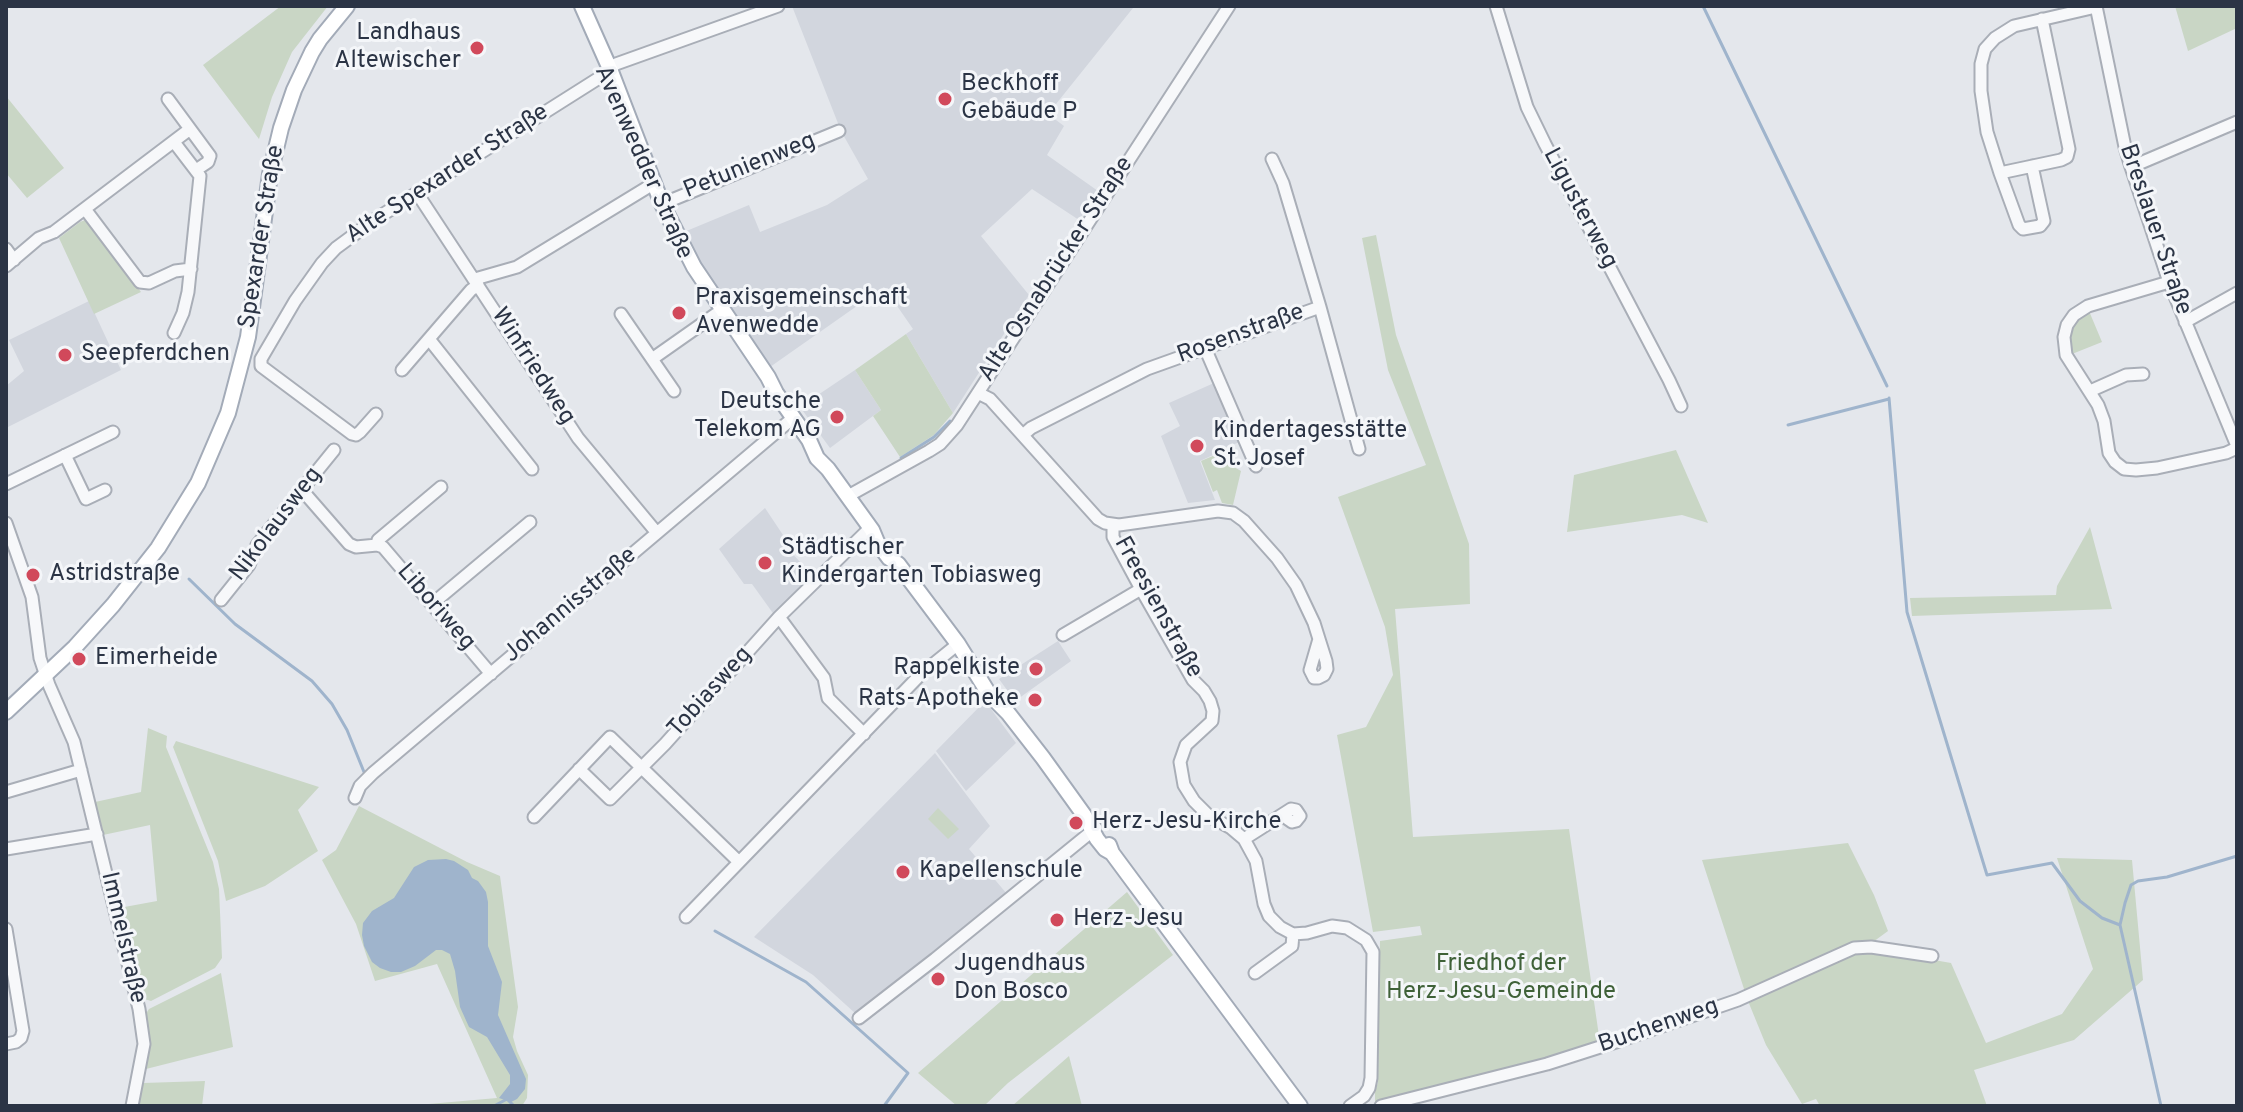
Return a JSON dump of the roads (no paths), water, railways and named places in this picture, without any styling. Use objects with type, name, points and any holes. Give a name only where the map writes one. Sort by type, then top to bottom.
[{"type":"main road","name":"Spexarder Straße","points":[[6,712],[113,605],[158,548],[187,502],[214,449],[228,413],[248,337],[264,209],[276,144],[294,90],[320,39],[347,6]]},
{"type":"main road","name":"Spexarder Straße","points":[[304,71],[358,6]]},
{"type":"main road","name":"Avenwedder Straße","points":[[571,6],[606,72],[662,204],[694,267],[776,393],[809,440],[818,446],[828,469],[877,542],[898,564],[958,644],[983,685],[1109,845],[1300,1106]]},
{"type":"main road","name":"Avenwedder Straße","points":[[582,6],[648,187],[671,237],[716,314],[763,382],[776,393]]},
{"type":"street","name":"Alte Spexarder Straße","points":[[376,414],[360,432],[352,434],[261,366],[261,359],[295,301],[336,248],[374,220],[616,64],[778,6]]},
{"type":"street","name":"Alte Osnabrücker Straße","points":[[848,496],[940,444],[957,425],[1229,6]]},
{"type":"street","name":"Ligusterweg","points":[[1496,6],[1527,107],[1681,406]]},
{"type":"street","points":[[2032,166],[2044,221],[2040,226],[2023,229],[1987,132],[1981,91],[1981,64],[1985,49],[2004,30],[2014,26],[2096,6]]},
{"type":"street","name":"Breslauer Straße","points":[[2096,6],[2131,167],[2169,282],[2237,447]]},
{"type":"street","points":[[2000,173],[2067,157],[2069,149],[2042,19]]},
{"type":"street","points":[[168,99],[210,156],[208,162],[196,170]]},
{"type":"street","points":[[2131,167],[2237,122]]},
{"type":"street","points":[[6,249],[10,263],[39,238],[54,232],[190,129]]},
{"type":"street","name":"Petunienweg","points":[[662,204],[839,131]]},
{"type":"street","points":[[174,142],[200,176],[188,292],[174,333]]},
{"type":"street","name":"Rosenstraße","points":[[1023,435],[1031,428],[1147,369],[1320,307],[1283,183],[1272,159]]},
{"type":"street","points":[[402,370],[476,282],[517,267],[648,187]]},
{"type":"street","name":"Winfriedweg","points":[[417,193],[578,438],[657,533]]},
{"type":"street","points":[[85,209],[140,282],[149,283],[175,271],[191,269]]},
{"type":"street","points":[[2169,282],[2088,306],[2074,315],[2065,332],[2064,348],[2104,421],[2109,453],[2124,469],[2157,468],[2226,453],[2237,447]]},
{"type":"street","points":[[2185,322],[2237,293]]},
{"type":"street","points":[[1320,307],[1359,449]]},
{"type":"street","points":[[621,314],[674,391]]},
{"type":"street","points":[[652,359],[716,314]]},
{"type":"street","points":[[429,339],[532,469]]},
{"type":"street","points":[[1205,348],[1256,466]]},
{"type":"street","points":[[2090,391],[2126,375],[2143,374]]},
{"type":"street","name":"Freesienstraße","points":[[978,393],[990,399],[1098,519],[1113,525],[1113,537],[1213,711],[1212,721],[1186,745],[1180,762],[1184,785],[1209,816],[1244,839]]},
{"type":"street","name":"Johannisstraße","points":[[355,798],[360,786],[373,773],[793,418]]},
{"type":"street","points":[[6,484],[113,432]]},
{"type":"street","name":"Nikolausweg","points":[[221,600],[249,565],[257,545],[334,450]]},
{"type":"street","points":[[65,455],[86,499],[105,490]]},
{"type":"street","name":"Liboriweg","points":[[377,545],[378,540],[441,487]]},
{"type":"street","name":"Liboriweg","points":[[302,490],[349,544],[383,547],[491,674]]},
{"type":"street","points":[[1113,525],[1218,511],[1233,513],[1277,558],[1296,585],[1319,639]]},
{"type":"street","points":[[432,604],[530,522]]},
{"type":"street","points":[[6,523],[32,597],[38,649],[46,675]]},
{"type":"street","name":"Tobiasweg","points":[[579,769],[610,799],[779,617],[871,529]]},
{"type":"street","points":[[1063,635],[1141,589]]},
{"type":"street","points":[[779,617],[824,678],[828,698],[864,734]]},
{"type":"street","points":[[686,917],[921,674],[958,644]]},
{"type":"street","name":"Immelstraße","points":[[46,675],[74,742],[139,1009],[144,1044],[132,1106]]},
{"type":"street","points":[[534,817],[610,737],[738,861]]},
{"type":"street","points":[[6,792],[81,770]]},
{"type":"street","points":[[1282,815],[1244,839],[1256,861],[1269,916],[1293,934],[1332,926],[1347,928],[1366,940],[1373,952],[1371,1078],[1369,1088],[1357,1104]]},
{"type":"street","points":[[859,1018],[1094,829]]},
{"type":"street","points":[[6,849],[97,834]]},
{"type":"street","points":[[6,929],[23,1031],[16,1042],[6,1044]]},
{"type":"street","points":[[1255,973],[1292,946],[1293,934]]},
{"type":"street","name":"Buchenweg","points":[[1381,1106],[1547,1064],[1622,1040],[1738,1000],[1854,948],[1871,947],[1932,956]]},
{"type":"water","points":[[446,859],[468,870],[486,892],[488,946],[502,982],[498,1015],[526,1079],[525,1089],[511,1102],[499,1098],[510,1084],[510,1075],[487,1037],[469,1027],[460,1007],[450,954],[436,950],[415,966],[401,972],[391,972],[372,962],[364,946],[363,923],[372,911],[394,898],[414,867],[428,860]]},
{"type":"waterway","points":[[1703,6],[1887,386]]},
{"type":"waterway","points":[[1889,398],[1907,612],[1987,875],[2052,863],[2080,901],[2102,918],[2120,925]]},
{"type":"waterway","points":[[1788,425],[1889,399]]},
{"type":"waterway","points":[[901,458],[934,437],[950,421]]},
{"type":"waterway","points":[[189,579],[235,624],[312,681],[332,704],[347,730],[364,772]]},
{"type":"waterway","points":[[2161,1106],[2120,925],[2125,903],[2131,885],[2138,881],[2167,877],[2237,856]]},
{"type":"waterway","points":[[715,931],[806,982],[908,1073],[884,1106]]},
{"type":"waterway","points":[[494,1106],[507,1099],[514,1106]]},
{"type":"waterway","points":[[449,1106],[479,1106]]},
{"type":"place","name":"Landhaus Altewischer","points":[[477,48]]},
{"type":"place","name":"Beckhoff Gebäude P","points":[[945,99]]},
{"type":"place","name":"Praxisgemeinschaft Avenwedde","points":[[679,313]]},
{"type":"place","name":"Seepferdchen","points":[[65,355]]},
{"type":"place","name":"Deutsche Telekom AG","points":[[837,417]]},
{"type":"place","name":"Kindertagesstätte St. Josef","points":[[1197,446]]},
{"type":"place","name":"Städtischer Kindergarten Tobiasweg","points":[[765,563]]},
{"type":"place","name":"Astridstraße","points":[[33,575]]},
{"type":"place","name":"Eimerheide","points":[[79,659]]},
{"type":"place","name":"Rappelkiste","points":[[1036,669]]},
{"type":"place","name":"Rats-Apotheke","points":[[1035,700]]},
{"type":"place","name":"Herz-Jesu-Kirche","points":[[1076,823]]},
{"type":"place","name":"Kapellenschule","points":[[903,872]]},
{"type":"place","name":"Herz-Jesu","points":[[1057,920]]},
{"type":"place","name":"Jugendhaus Don Bosco","points":[[938,979]]},
{"type":"park label","name":"Friedhof der Herz-Jesu-Gemeinde","points":[[1501,979]]}]
